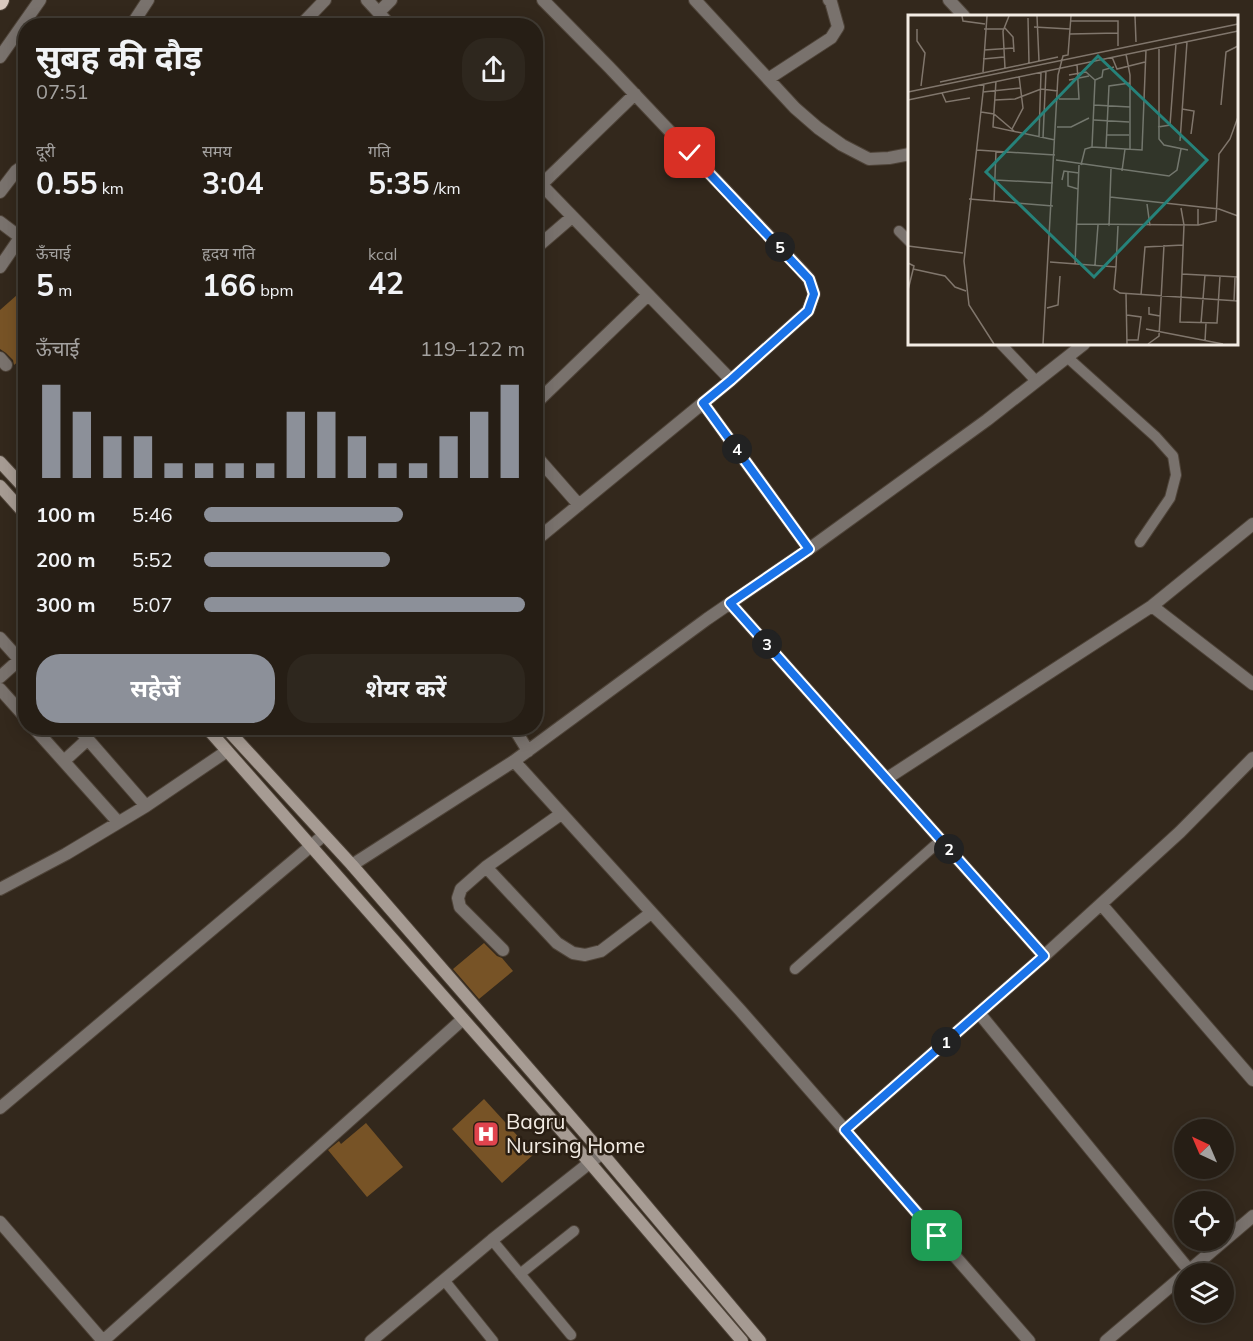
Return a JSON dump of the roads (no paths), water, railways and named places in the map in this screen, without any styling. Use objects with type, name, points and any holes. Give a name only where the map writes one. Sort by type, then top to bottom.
[{"type":"main road","points":[[0,462],[18,479]]},
{"type":"main road","points":[[0,486],[18,506]]},
{"type":"main road","points":[[213,735],[590,1163],[742,1341]]},
{"type":"main road","points":[[231,735],[352,865],[602,1153],[760,1341]]},
{"type":"street","points":[[27,18],[40,0]]},
{"type":"street","points":[[136,18],[148,0]]},
{"type":"street","points":[[308,18],[325,0]]},
{"type":"street","points":[[367,0],[384,18]]},
{"type":"street","points":[[379,12],[391,0]]},
{"type":"street","points":[[543,0],[809,279],[814,294],[808,311],[731,380],[543,534]]},
{"type":"street","points":[[695,0],[795,108],[818,128],[842,145],[869,159],[908,154]]},
{"type":"street","points":[[768,79],[831,38],[838,27],[829,0]]},
{"type":"street","points":[[949,0],[963,15]]},
{"type":"street","points":[[0,57],[18,31]]},
{"type":"street","points":[[543,177],[634,94]]},
{"type":"street","points":[[0,192],[18,170]]},
{"type":"street","points":[[543,187],[731,380]]},
{"type":"street","points":[[543,242],[572,217]]},
{"type":"street","points":[[0,222],[18,232]]},
{"type":"street","points":[[0,267],[18,244]]},
{"type":"street","points":[[543,396],[648,295]]},
{"type":"street","points":[[352,865],[528,751],[730,603],[809,549],[987,420],[1083,345]]},
{"type":"street","points":[[703,403],[809,549]]},
{"type":"street","points":[[543,464],[579,505]]},
{"type":"street","points":[[886,778],[1152,606],[1253,524]]},
{"type":"street","points":[[730,603],[1044,956]]},
{"type":"street","points":[[1152,606],[1253,684]]},
{"type":"street","points":[[0,638],[18,658]]},
{"type":"street","points":[[0,676],[18,665]]},
{"type":"street","points":[[0,689],[18,709]]},
{"type":"street","points":[[40,735],[118,822]]},
{"type":"street","points":[[84,735],[147,806]]},
{"type":"street","points":[[518,735],[528,751]]},
{"type":"street","points":[[64,761],[88,739]]},
{"type":"street","points":[[0,889],[66,854],[147,806],[227,751]]},
{"type":"street","points":[[845,1130],[1044,956],[1180,832],[1253,758]]},
{"type":"street","points":[[513,761],[740,1010],[1029,1341]]},
{"type":"street","points":[[503,950],[460,907],[458,898],[461,889],[486,867],[561,814]]},
{"type":"street","points":[[0,1108],[324,835]]},
{"type":"street","points":[[486,867],[557,943],[573,953],[585,955],[601,951],[651,913]]},
{"type":"street","points":[[1101,904],[1253,1080]]},
{"type":"street","points":[[979,1013],[1178,1263]]},
{"type":"street","points":[[0,1222],[103,1341],[463,1018]]},
{"type":"street","points":[[371,1341],[492,1240],[602,1153]]},
{"type":"street","points":[[1198,1263],[1253,1216]]},
{"type":"street","points":[[1106,1341],[1174,1283]]},
{"type":"lane","points":[[899,231],[908,241]]},
{"type":"lane","points":[[1002,345],[1036,381]]},
{"type":"lane","points":[[1067,357],[1156,437],[1173,456],[1176,475],[1170,498],[1140,542]]},
{"type":"lane","points":[[795,969],[941,840]]},
{"type":"lane","points":[[520,1274],[574,1231]]},
{"type":"lane","points":[[492,1240],[571,1335]]},
{"type":"lane","points":[[444,1280],[494,1341]]},
{"type":"place","name":"Bagru Nursing Home","points":[[486,1134]]}]
